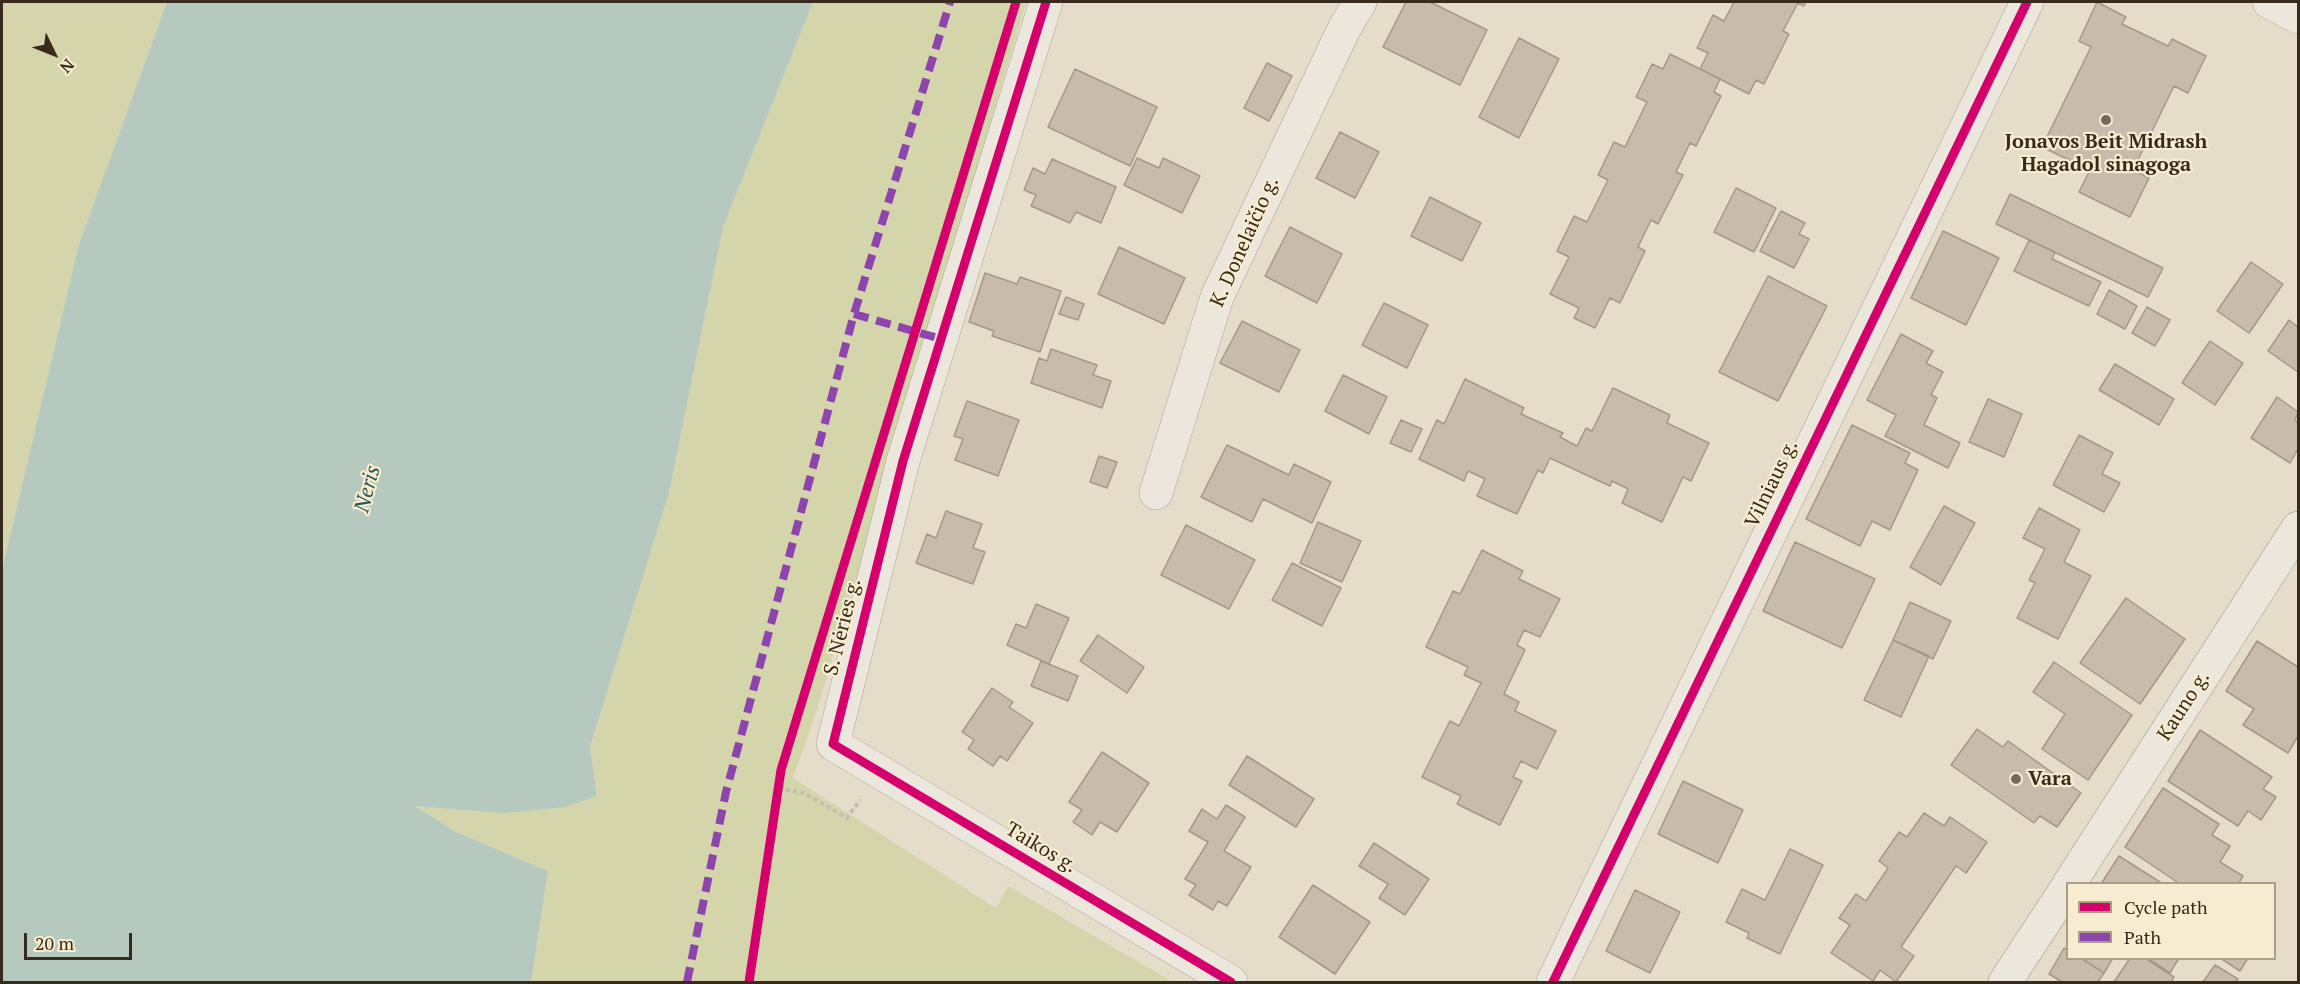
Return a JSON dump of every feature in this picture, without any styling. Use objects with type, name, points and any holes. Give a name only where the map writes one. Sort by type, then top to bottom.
[{"type":"street","name":"S. Nėries g.","points":[[832,744],[903,461],[1046,2]]},
{"type":"street","name":"K. Donelaičio g.","points":[[1156,493],[1217,297],[1344,29],[1360,2]]},
{"type":"street","name":"Vilniaus g.","points":[[1553,982],[2027,2]]},
{"type":"street","points":[[2269,2],[2298,17]]},
{"type":"street","name":"Kauno g.","points":[[2070,882],[2298,528]]},
{"type":"street","name":"Taikos g.","points":[[832,744],[1231,982]]},
{"type":"street","name":"Kauno g.","points":[[2006,982],[2066,888]]},
{"type":"path","points":[[777,799],[779,783],[804,793],[847,818],[880,773]]},
{"type":"green space","points":[[2,2],[167,2],[79,244],[2,570]]},
{"type":"green space","points":[[813,2],[1026,2],[816,713],[793,778],[996,908],[1008,886],[1173,982],[531,982],[548,871],[456,832],[414,805],[597,796],[590,748],[669,493],[723,227]]},
{"type":"water","name":"Neris","points":[[167,2],[813,2],[723,227],[669,493],[590,747],[597,796],[565,807],[504,813],[415,806],[456,832],[548,871],[531,982],[2,982],[2,570],[79,244]]},
{"type":"building","points":[[1406,2],[1430,2],[1487,30],[1460,85],[1383,47]]},
{"type":"building","points":[[1734,2],[1806,2],[1804,6],[1798,3],[1783,31],[1789,34],[1764,84],[1756,80],[1749,94],[1700,69],[1708,53],[1697,48],[1713,15],[1724,21]]},
{"type":"building","name":"Jonavos Beit Midrash Hagadol sinagoga","points":[[2097,2],[2126,17],[2122,24],[2168,46],[2172,39],[2206,56],[2188,93],[2174,86],[2133,170],[2149,178],[2130,217],[2079,192],[2090,170],[2042,147],[2091,47],[2079,41]]},
{"type":"building","points":[[1519,38],[1559,59],[1519,138],[1479,117]]},
{"type":"building","points":[[1670,54],[1720,79],[1714,92],[1721,96],[1696,146],[1690,143],[1676,172],[1683,175],[1658,224],[1651,220],[1638,247],[1645,251],[1620,303],[1610,298],[1595,328],[1574,318],[1579,308],[1550,294],[1569,257],[1557,251],[1574,216],[1587,222],[1608,180],[1598,175],[1614,142],[1625,147],[1647,102],[1636,97],[1652,64],[1663,69]]},
{"type":"building","points":[[1267,63],[1292,76],[1269,121],[1244,108]]},
{"type":"building","points":[[1075,69],[1157,107],[1130,166],[1048,127]]},
{"type":"building","points":[[1340,132],[1379,152],[1355,198],[1316,178]]},
{"type":"building","points":[[1137,158],[1159,168],[1163,158],[1200,176],[1182,213],[1124,185]]},
{"type":"building","points":[[1052,159],[1116,187],[1101,223],[1076,212],[1070,223],[1031,206],[1036,195],[1024,190],[1033,168],[1045,174]]},
{"type":"building","points":[[1736,188],[1776,208],[1754,252],[1714,232]]},
{"type":"building","points":[[2010,194],[2163,268],[2148,297],[1996,224]]},
{"type":"building","points":[[1430,197],[1481,223],[1462,261],[1411,236]]},
{"type":"building","points":[[1781,211],[1805,223],[1799,234],[1809,239],[1794,268],[1760,251]]},
{"type":"building","points":[[1290,227],[1342,254],[1317,303],[1265,276]]},
{"type":"building","points":[[1943,231],[1999,258],[1966,325],[1911,298]]},
{"type":"building","points":[[2029,240],[2055,252],[2052,259],[2101,282],[2089,306],[2014,271]]},
{"type":"building","points":[[1119,247],[1185,278],[1164,324],[1098,294]]},
{"type":"building","points":[[2251,262],[2283,284],[2249,333],[2217,311]]},
{"type":"building","points":[[985,273],[1017,284],[1020,277],[1061,291],[1040,352],[992,336],[994,331],[969,322]]},
{"type":"building","points":[[1768,276],[1827,306],[1778,401],[1719,372]]},
{"type":"building","points":[[2109,290],[2137,306],[2125,329],[2097,314]]},
{"type":"building","points":[[1066,297],[1084,304],[1078,320],[1059,314]]},
{"type":"building","points":[[1384,303],[1428,325],[1407,368],[1362,345]]},
{"type":"building","points":[[2147,307],[2170,320],[2155,346],[2132,333]]},
{"type":"building","points":[[2289,320],[2298,327],[2298,372],[2268,351]]},
{"type":"building","points":[[1242,321],[1300,350],[1279,392],[1220,363]]},
{"type":"building","points":[[1901,334],[1933,351],[1926,363],[1943,372],[1931,395],[1937,398],[1924,425],[1960,443],[1948,468],[1885,436],[1896,415],[1867,400]]},
{"type":"building","points":[[2210,341],[2243,363],[2215,405],[2182,383]]},
{"type":"building","points":[[1051,349],[1097,365],[1093,375],[1111,381],[1102,408],[1031,383],[1039,358],[1047,361]]},
{"type":"building","points":[[2115,364],[2174,399],[2159,425],[2099,390]]},
{"type":"building","points":[[1343,375],[1387,397],[1369,434],[1325,411]]},
{"type":"building","points":[[1465,379],[1524,408],[1521,414],[1563,433],[1560,437],[1577,446],[1586,428],[1592,431],[1613,388],[1670,415],[1667,423],[1709,443],[1691,481],[1683,477],[1662,522],[1622,503],[1628,489],[1612,481],[1610,486],[1550,458],[1543,473],[1538,470],[1517,514],[1477,496],[1485,479],[1468,471],[1464,481],[1419,459],[1437,420],[1444,424]]},
{"type":"building","points":[[2277,397],[2298,412],[2295,420],[2298,423],[2298,449],[2290,463],[2251,438]]},
{"type":"building","points":[[1988,399],[2022,414],[2004,457],[1969,442]]},
{"type":"building","points":[[967,401],[1019,420],[998,476],[955,460],[963,439],[954,436]]},
{"type":"building","points":[[1401,420],[1422,429],[1411,452],[1390,443]]},
{"type":"building","points":[[1852,425],[1910,453],[1905,463],[1918,470],[1890,530],[1872,521],[1860,546],[1806,519]]},
{"type":"building","points":[[2079,435],[2113,453],[2102,474],[2120,483],[2104,512],[2053,485]]},
{"type":"building","points":[[1227,445],[1289,475],[1294,464],[1331,482],[1312,523],[1263,499],[1252,522],[1201,497]]},
{"type":"building","points":[[1099,456],[1117,462],[1107,488],[1090,482]]},
{"type":"building","points":[[1944,506],[1975,523],[1941,585],[1910,567]]},
{"type":"building","points":[[2039,508],[2080,530],[2064,562],[2091,576],[2058,639],[2017,618],[2035,583],[2029,580],[2045,549],[2023,538]]},
{"type":"building","points":[[946,511],[982,524],[973,548],[985,552],[973,584],[916,563],[927,534],[936,538]]},
{"type":"building","points":[[1318,522],[1361,541],[1342,582],[1300,563]]},
{"type":"building","points":[[1186,525],[1255,560],[1229,609],[1161,575]]},
{"type":"building","points":[[1795,542],[1875,579],[1842,648],[1763,611]]},
{"type":"building","points":[[1482,550],[1523,571],[1519,579],[1560,599],[1540,637],[1524,630],[1517,645],[1525,650],[1504,694],[1519,702],[1515,711],[1556,731],[1537,769],[1521,761],[1513,777],[1522,781],[1500,825],[1457,804],[1461,796],[1422,777],[1450,721],[1459,726],[1481,683],[1464,675],[1468,667],[1426,647],[1453,591],[1460,594]]},
{"type":"building","points":[[1292,563],[1341,588],[1322,626],[1272,600]]},
{"type":"building","points":[[2126,598],[2185,639],[2140,704],[2080,663]]},
{"type":"building","points":[[1910,602],[1951,621],[1933,659],[1893,640]]},
{"type":"building","points":[[1036,604],[1069,618],[1049,664],[1007,645],[1016,624],[1026,628]]},
{"type":"building","points":[[1098,635],[1144,667],[1127,693],[1080,661]]},
{"type":"building","points":[[1893,640],[1929,656],[1901,717],[1864,700]]},
{"type":"building","points":[[2257,641],[2298,667],[2298,736],[2288,753],[2243,725],[2254,709],[2226,691]]},
{"type":"building","points":[[1041,661],[1078,676],[1068,701],[1031,686]]},
{"type":"building","points":[[2054,662],[2132,715],[2088,780],[2042,749],[2065,714],[2033,692]]},
{"type":"building","points":[[992,688],[1013,702],[1009,707],[1033,723],[1007,761],[1000,756],[993,766],[968,749],[974,740],[962,732]]},
{"type":"building","name":"Vara","points":[[1977,729],[2003,747],[2008,741],[2081,793],[2057,827],[2040,816],[2034,823],[1951,765]]},
{"type":"building","points":[[2200,730],[2272,777],[2263,789],[2276,797],[2261,820],[2248,811],[2238,826],[2168,781]]},
{"type":"building","points":[[1102,752],[1149,783],[1117,832],[1100,822],[1092,835],[1073,822],[1082,810],[1069,802]]},
{"type":"building","points":[[1247,756],[1314,799],[1296,827],[1229,785]]},
{"type":"building","points":[[1683,781],[1743,810],[1718,863],[1658,834]]},
{"type":"building","points":[[2163,788],[2219,824],[2212,835],[2230,846],[2220,862],[2243,876],[2239,882],[2177,882],[2125,847]]},
{"type":"building","points":[[1226,805],[1245,817],[1224,851],[1251,867],[1227,906],[1218,901],[1213,910],[1189,895],[1196,885],[1185,879],[1208,842],[1189,831],[1202,809],[1217,819]]},
{"type":"building","points":[[1924,813],[1944,826],[1950,817],[1987,842],[1966,873],[1956,866],[1901,947],[1914,956],[1896,982],[1880,970],[1873,981],[1831,953],[1850,925],[1839,918],[1856,894],[1866,901],[1888,868],[1879,861],[1899,832],[1907,837]]},
{"type":"building","points":[[1374,843],[1429,879],[1405,915],[1379,898],[1388,884],[1359,866]]},
{"type":"building","points":[[1790,849],[1823,865],[1780,954],[1747,938],[1749,933],[1726,922],[1742,889],[1765,900]]},
{"type":"building","points":[[2119,856],[2160,882],[2102,882]]},
{"type":"building","points":[[1313,885],[1370,922],[1335,974],[1279,937]]},
{"type":"building","points":[[1635,890],[1680,912],[1650,973],[1606,951]]},
{"type":"building","points":[[2064,948],[2066,949],[2066,960],[2084,960],[2104,973],[2098,982],[2062,982],[2049,974]]},
{"type":"building","points":[[2084,960],[2112,960],[2104,973]]},
{"type":"building","points":[[2129,960],[2148,960],[2174,977],[2171,982],[2114,982]]},
{"type":"building","points":[[2150,960],[2178,960],[2170,973]]},
{"type":"building","points":[[2223,960],[2247,960],[2240,971]]},
{"type":"building","points":[[2215,965],[2238,979],[2236,982],[2203,982]]},
{"type":"marked path","points":[[687,982],[726,792],[854,314],[950,2]]},
{"type":"marked path","points":[[854,314],[941,339]]},
{"type":"cycle path","points":[[749,982],[781,770],[1016,2]]},
{"type":"cycle path","points":[[1046,2],[903,461],[833,744],[1231,982]]},
{"type":"cycle path","points":[[1553,982],[2027,2]]},
{"type":"place","name":"Jonavos Beit Midrash Hagadol sinagoga","points":[[2106,120]]},
{"type":"place","name":"Vara","points":[[2016,779]]}]
